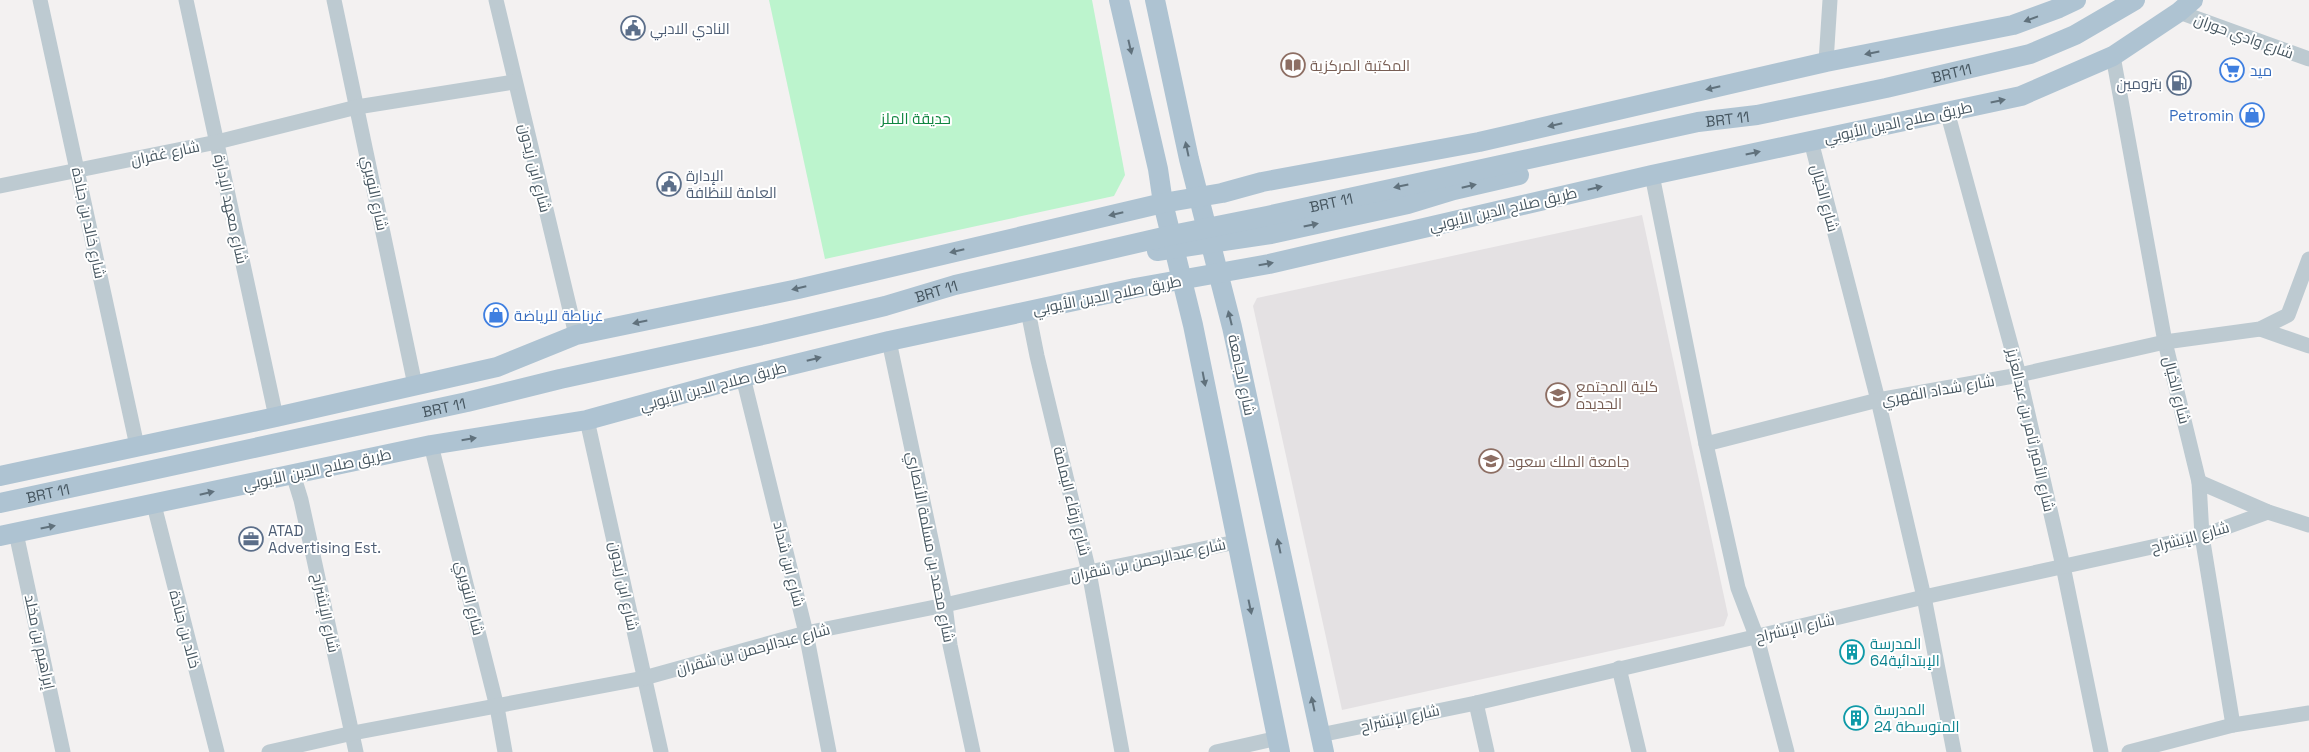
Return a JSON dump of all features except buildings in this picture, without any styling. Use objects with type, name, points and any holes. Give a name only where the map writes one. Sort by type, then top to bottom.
[{"type":"main road","points":[[1119,0],[1158,169],[1163,203],[1182,280],[1279,745]]},
{"type":"main road","name":"شارع الجامعة","points":[[1155,0],[1198,197],[1234,337],[1322,743]]},
{"type":"main road","name":"BRT11","points":[[1757,115],[1886,88],[2030,54],[2075,35],[2135,0]]},
{"type":"main road","points":[[0,476],[276,417],[497,366],[576,335],[798,288],[1163,203],[1222,193],[1262,182],[1479,142],[1826,62],[2013,25],[2064,3]]},
{"type":"main road","name":"طريق صلاح الدين الأيوبي","points":[[8,534],[154,505],[431,445],[587,420],[743,377],[889,341],[1218,272],[1269,264],[1652,175],[2021,96],[2113,56],[2186,6]]},
{"type":"main road","name":"BRT 11","points":[[0,503],[467,402],[886,306],[913,303],[1173,241],[1209,236],[1271,234],[1408,204],[1454,190],[1702,132],[1757,115]]},
{"type":"street","name":"شارع خالد بن جنادة","points":[[40,0],[137,446]]},
{"type":"street","name":"شارع معهد الإدارة","points":[[186,0],[276,417]]},
{"type":"street","name":"شارع النويري","points":[[334,0],[415,385]]},
{"type":"street","name":"شارع ابن زيدون","points":[[496,0],[514,82],[576,335]]},
{"type":"street","points":[[1826,62],[1830,0]]},
{"type":"street","name":"شارع وادي حوران","points":[[2186,6],[2309,59]]},
{"type":"street","name":"شارع الخيال","points":[[2113,56],[2165,342],[2199,482],[2202,536],[2233,725]]},
{"type":"street","name":"شارع غفران","points":[[0,186],[217,142],[357,107],[514,82]]},
{"type":"street","name":"شارع الأمير ثامر بن عبدالعزيز","points":[[1947,111],[2019,375],[2063,566],[2101,752]]},
{"type":"street","name":"شارع الخيال","points":[[1810,140],[1878,400],[1924,597],[1954,752]]},
{"type":"street","points":[[1652,175],[1706,444],[1738,588],[1757,638],[1787,752]]},
{"type":"street","name":"شارع شداد الفهري","points":[[1706,444],[1878,400],[2019,375],[2165,342],[2260,329],[2288,315],[2309,259]]},
{"type":"street","name":"شارع زرقاء اليمامة","points":[[1028,311],[1037,356],[1090,572],[1122,752]]},
{"type":"street","name":"شارع شداد الفهري","points":[[2260,329],[2309,346]]},
{"type":"street","name":"شارع محمد بن مسلمة الأنصاري","points":[[889,341],[945,605],[950,645],[973,752]]},
{"type":"street","name":"شارع ابن شداد","points":[[743,377],[806,633],[829,752]]},
{"type":"street","name":"شارع ابن زيدون","points":[[587,420],[660,752]]},
{"type":"street","name":"شارع النويري","points":[[431,445],[497,707],[505,752]]},
{"type":"street","name":"شارع الإنشراح","points":[[293,474],[302,500],[356,752]]},
{"type":"street","name":"شارع الإنشراح","points":[[2199,482],[2268,512],[2309,525]]},
{"type":"street","name":"خالد بن جنادة","points":[[154,505],[217,752]]},
{"type":"street","name":"شارع الإنشراح","points":[[1322,743],[1619,668],[1757,638],[1924,597],[2202,536],[2268,512]]},
{"type":"street","name":"إبراهيم بن مخلد","points":[[8,534],[63,752]]},
{"type":"street","name":"شارع عبدالرحمن بن شقران","points":[[269,752],[353,733],[644,678],[806,633],[1236,542]]},
{"type":"street","points":[[1619,668],[1639,752]]},
{"type":"street","points":[[1476,703],[1487,752]]},
{"type":"street","points":[[2130,752],[2233,725],[2309,713]]},
{"type":"street","points":[[1216,752],[1279,745]]},
{"type":"shaded area","name":"جامعة الملك سعود","points":[[1642,215],[1728,615],[1724,626],[1342,710],[1253,306],[1257,298]]},
{"type":"green space","name":"حديقة الملز","points":[[769,0],[1092,0],[1125,175],[1114,196],[825,259]]},
{"type":"place","name":"النادي الادبي","points":[[633,28]]},
{"type":"place","name":"المكتبة المركزية","points":[[1293,65]]},
{"type":"place","name":"ميد","points":[[2232,70]]},
{"type":"place","name":"بترومين","points":[[2179,83]]},
{"type":"place","name":"Petromin","points":[[2252,115]]},
{"type":"place","name":"الإدارة العامة للنظافة","points":[[669,184]]},
{"type":"place","name":"غرناطة للرياضة","points":[[496,315]]},
{"type":"place","name":"كلية المجتمع الجديده","points":[[1558,395]]},
{"type":"place","name":"جامعة الملك سعود","points":[[1491,461]]},
{"type":"place","name":"ATAD Advertising Est.","points":[[251,539]]},
{"type":"place","name":"المدرسة الإبتدائية64","points":[[1852,652]]},
{"type":"place","name":"المدرسة المتوسطة 24","points":[[1856,718]]}]
